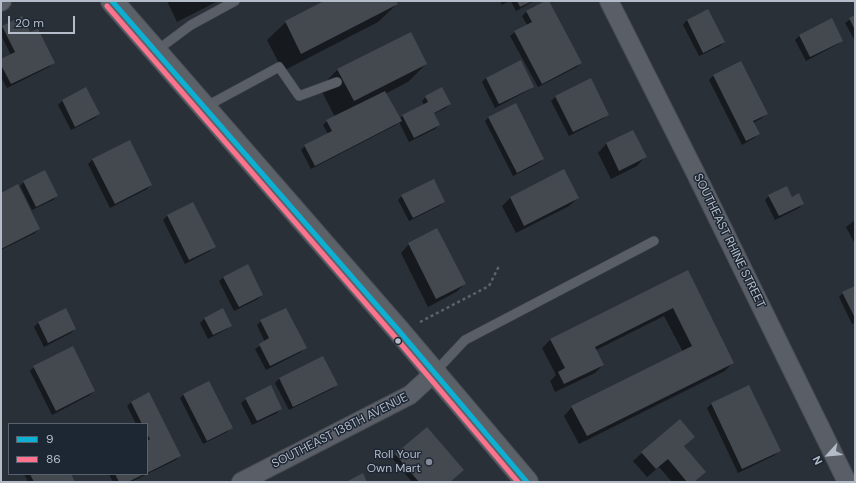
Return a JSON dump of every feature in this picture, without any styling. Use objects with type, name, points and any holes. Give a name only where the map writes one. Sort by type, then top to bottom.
[{"type":"main road","points":[[112,1],[400,332],[527,482]]},
{"type":"street","name":"SOUTHEAST RHINE STREET","points":[[609,1],[847,482]]},
{"type":"street","name":"SOUTHEAST 138TH AVENUE","points":[[241,482],[410,395],[434,373]]},
{"type":"lane","points":[[156,51],[191,25],[235,1]]},
{"type":"lane","points":[[205,107],[279,67],[299,96],[337,82]]},
{"type":"lane","points":[[434,373],[464,340],[654,242]]},
{"type":"path","points":[[400,332],[489,286],[499,266]]},
{"type":"building","points":[[324,1],[396,1],[398,4],[301,54],[285,21]]},
{"type":"building","points":[[517,1],[532,1],[520,7]]},
{"type":"building","points":[[545,1],[549,1],[582,63],[542,84],[514,31],[532,22],[526,11]]},
{"type":"building","points":[[708,9],[725,42],[703,53],[687,20]]},
{"type":"building","points":[[855,15],[855,30],[849,18]]},
{"type":"building","points":[[22,16],[30,32],[38,29],[55,63],[11,84],[1,65],[1,59],[15,52],[2,26]]},
{"type":"building","points":[[832,18],[843,41],[810,57],[799,35]]},
{"type":"building","points":[[411,32],[427,64],[354,101],[337,69]]},
{"type":"building","points":[[521,60],[534,87],[499,104],[486,78]]},
{"type":"building","points":[[741,61],[768,114],[753,121],[760,134],[746,141],[713,75]]},
{"type":"building","points":[[591,78],[609,115],[573,132],[555,96]]},
{"type":"building","points":[[86,87],[100,114],[75,127],[62,100]]},
{"type":"building","points":[[442,87],[451,104],[434,113],[440,125],[414,138],[402,115],[428,102],[425,96]]},
{"type":"building","points":[[385,91],[402,121],[315,166],[304,145],[332,131],[326,120]]},
{"type":"building","points":[[516,103],[544,159],[517,173],[488,117]]},
{"type":"building","points":[[633,130],[647,157],[619,171],[606,143]]},
{"type":"building","points":[[130,140],[152,185],[115,204],[92,159]]},
{"type":"building","points":[[564,169],[579,198],[524,226],[510,197]]},
{"type":"building","points":[[45,170],[58,196],[36,207],[23,181]]},
{"type":"building","points":[[434,179],[445,202],[413,218],[401,195]]},
{"type":"building","points":[[18,184],[40,229],[1,249],[1,193]]},
{"type":"building","points":[[787,186],[792,197],[799,193],[804,204],[779,216],[768,195]]},
{"type":"building","points":[[193,202],[216,247],[189,260],[167,215]]},
{"type":"building","points":[[437,228],[466,284],[436,299],[408,243]]},
{"type":"building","points":[[248,264],[263,295],[239,307],[223,277]]},
{"type":"building","points":[[688,270],[734,363],[587,436],[571,406],[692,346],[673,308],[595,347],[604,365],[564,384],[558,372],[565,368],[550,339]]},
{"type":"building","points":[[855,286],[855,318],[842,292]]},
{"type":"building","points":[[66,308],[76,329],[48,343],[38,322]]},
{"type":"building","points":[[223,308],[232,326],[213,335],[204,318]]},
{"type":"building","points":[[286,308],[307,348],[270,366],[259,344],[269,338],[260,320]]},
{"type":"building","points":[[73,346],[95,391],[56,411],[33,366]]},
{"type":"building","points":[[323,356],[338,385],[293,407],[279,378]]},
{"type":"building","points":[[209,381],[233,428],[207,441],[183,394]]},
{"type":"building","points":[[271,385],[282,409],[257,421],[245,398]]},
{"type":"building","points":[[749,385],[781,451],[742,469],[711,403]]},
{"type":"building","points":[[149,392],[181,456],[148,472],[148,440],[150,439],[148,436],[148,423],[142,423],[131,402]]},
{"type":"building","points":[[680,419],[695,437],[684,446],[706,472],[694,482],[687,482],[668,459],[656,469],[641,452]]},
{"type":"building","points":[[427,427],[464,470],[450,482],[419,482],[395,454]]},
{"type":"building","points":[[363,473],[367,482],[346,482]]},
{"type":"building","points":[[30,475],[72,475],[75,482],[34,482]]},
{"type":"building","points":[[116,475],[142,475],[128,482],[119,482]]},
{"type":"transit line","name":"9","points":[[112,1],[400,332],[527,482]]},
{"type":"transit line","name":"86","points":[[107,6],[395,337],[518,482]]},
{"type":"place","name":"Roll Your Own Mart","points":[[429,462]]}]
